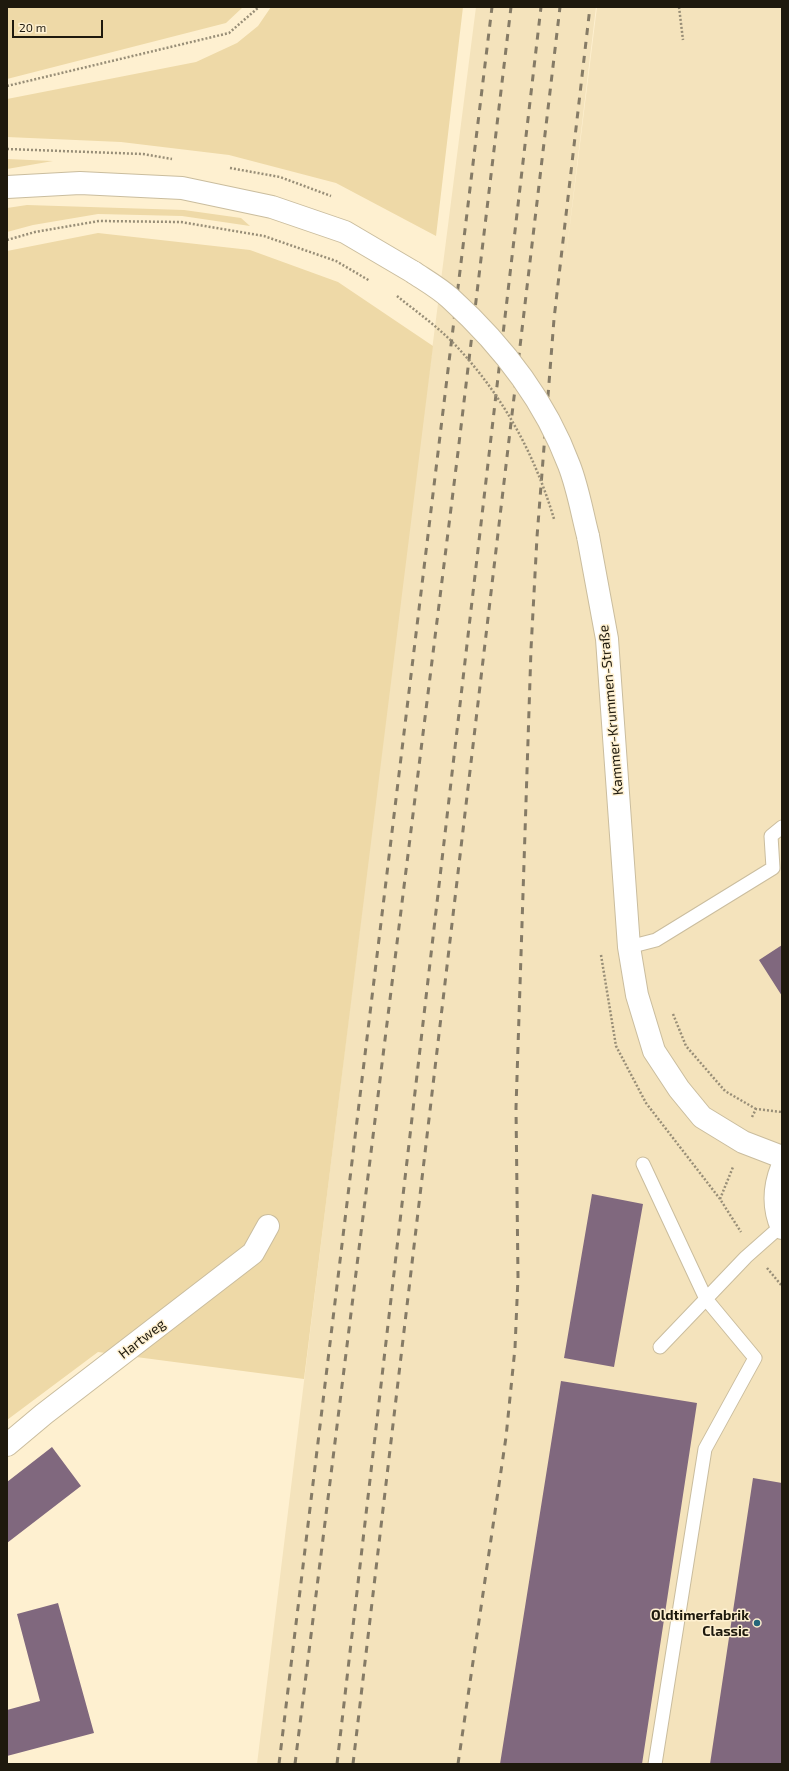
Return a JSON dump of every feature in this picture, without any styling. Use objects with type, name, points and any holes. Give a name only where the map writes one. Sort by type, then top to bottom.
[{"type":"main road","name":"Kammer-Krummen-Straße","points":[[7,188],[80,184],[182,188],[265,205],[345,232],[413,272],[449,297],[478,325],[527,383],[570,466],[588,536],[607,639],[629,947],[637,995],[654,1051],[679,1089],[702,1116],[743,1142],[782,1157]]},
{"type":"main road","points":[[782,1167],[776,1182],[775,1201],[782,1227]]},
{"type":"main road","name":"Hartweg","points":[[7,1445],[44,1414],[253,1253],[268,1226]]},
{"type":"lane","points":[[629,947],[656,940],[773,868],[771,836],[782,827]]},
{"type":"lane","points":[[644,1164],[706,1299],[755,1358],[705,1449],[655,1764]]},
{"type":"lane","points":[[660,1346],[746,1257],[782,1227]]},
{"type":"path","points":[[7,86],[230,33],[259,7]]},
{"type":"path","points":[[679,7],[683,40]]},
{"type":"path","points":[[7,240],[35,232],[99,221],[181,222],[264,236],[336,261],[376,284]]},
{"type":"path","points":[[396,296],[458,348],[490,385],[519,430],[544,485],[555,521]]},
{"type":"path","points":[[672,1012],[686,1046],[725,1091],[756,1109]]},
{"type":"shaded area","points":[[7,7],[243,7],[226,23],[7,79]]},
{"type":"shaded area","points":[[271,7],[463,7],[436,236],[336,183],[229,155],[121,142],[7,137],[7,99],[196,62],[237,43],[258,26]]},
{"type":"shaded area","points":[[476,7],[596,7],[564,273],[597,7],[782,7],[782,1764],[257,1764],[402,584]]},
{"type":"shaded area","points":[[7,159],[53,161],[7,169]]},
{"type":"shaded area","points":[[27,205],[184,210],[241,218],[250,226],[182,216],[98,214],[33,225],[7,232],[7,208]]},
{"type":"shaded area","points":[[98,233],[250,250],[338,282],[433,346],[304,1379],[98,1352],[7,1420],[7,251]]},
{"type":"building","points":[[782,945],[782,996],[759,960]]},
{"type":"building","points":[[592,1194],[643,1204],[614,1367],[564,1358]]},
{"type":"building","points":[[561,1381],[697,1403],[642,1764],[500,1764]]},
{"type":"building","points":[[52,1447],[81,1486],[7,1543],[7,1482]]},
{"type":"building","name":"Oldtimerfabrik Classic","points":[[753,1478],[782,1483],[782,1764],[710,1764]]},
{"type":"building","points":[[58,1603],[94,1733],[7,1756],[7,1710],[40,1701],[17,1614]]},
{"type":"railway","points":[[279,1764],[492,7]]},
{"type":"railway","points":[[295,1764],[458,452],[511,7]]},
{"type":"railway","points":[[337,1764],[541,7]]},
{"type":"railway","points":[[353,1764],[560,7]]},
{"type":"railway","points":[[458,1764],[506,1437],[515,1348],[518,1277],[516,1108],[531,649],[537,537],[554,319],[590,7]]},
{"type":"place","name":"Oldtimerfabrik Classic","points":[[757,1623]]}]
